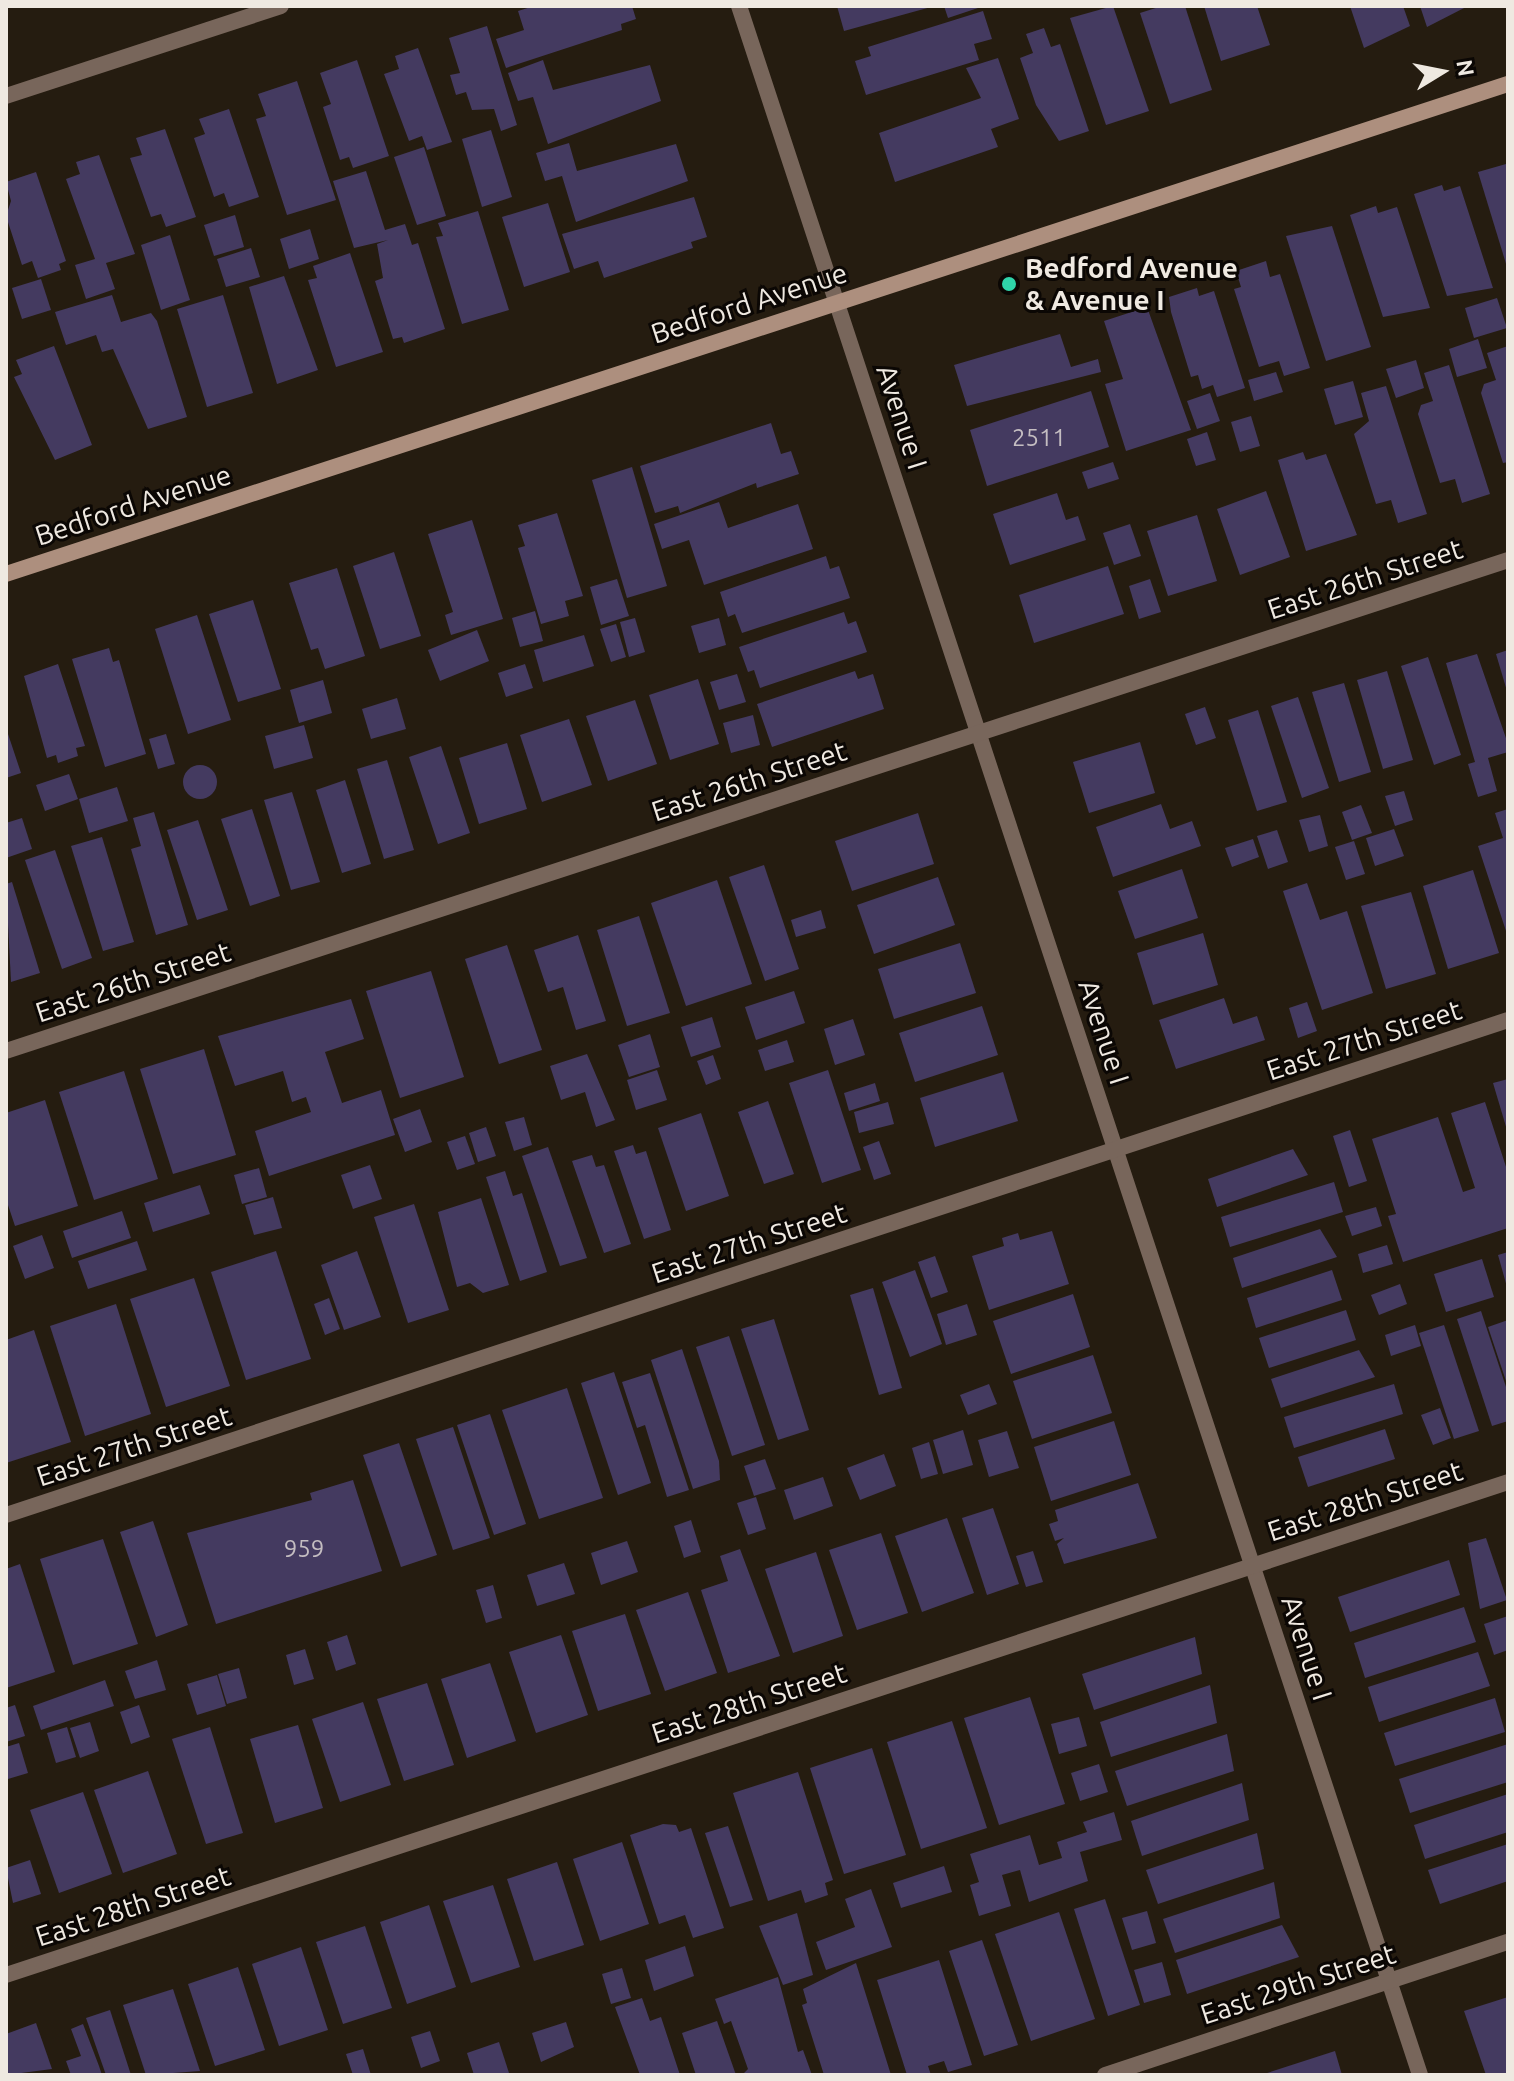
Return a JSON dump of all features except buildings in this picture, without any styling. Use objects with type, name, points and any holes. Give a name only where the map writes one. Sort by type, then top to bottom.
[{"type":"main road","name":"Bedford Avenue","points":[[6,574],[1508,84]]},
{"type":"street","points":[[6,96],[281,6]]},
{"type":"street","name":"Avenue I","points":[[739,6],[1420,2075]]},
{"type":"street","name":"East 26th Street","points":[[6,1051],[1508,560]]},
{"type":"street","name":"East 27th Street","points":[[6,1515],[1508,1020]]},
{"type":"street","name":"East 28th Street","points":[[6,1975],[1508,1482]]},
{"type":"street","name":"East 29th Street","points":[[1105,2075],[1508,1942]]},
{"type":"place","name":"Bedford Avenue & Avenue I","points":[[1009,284]]}]
